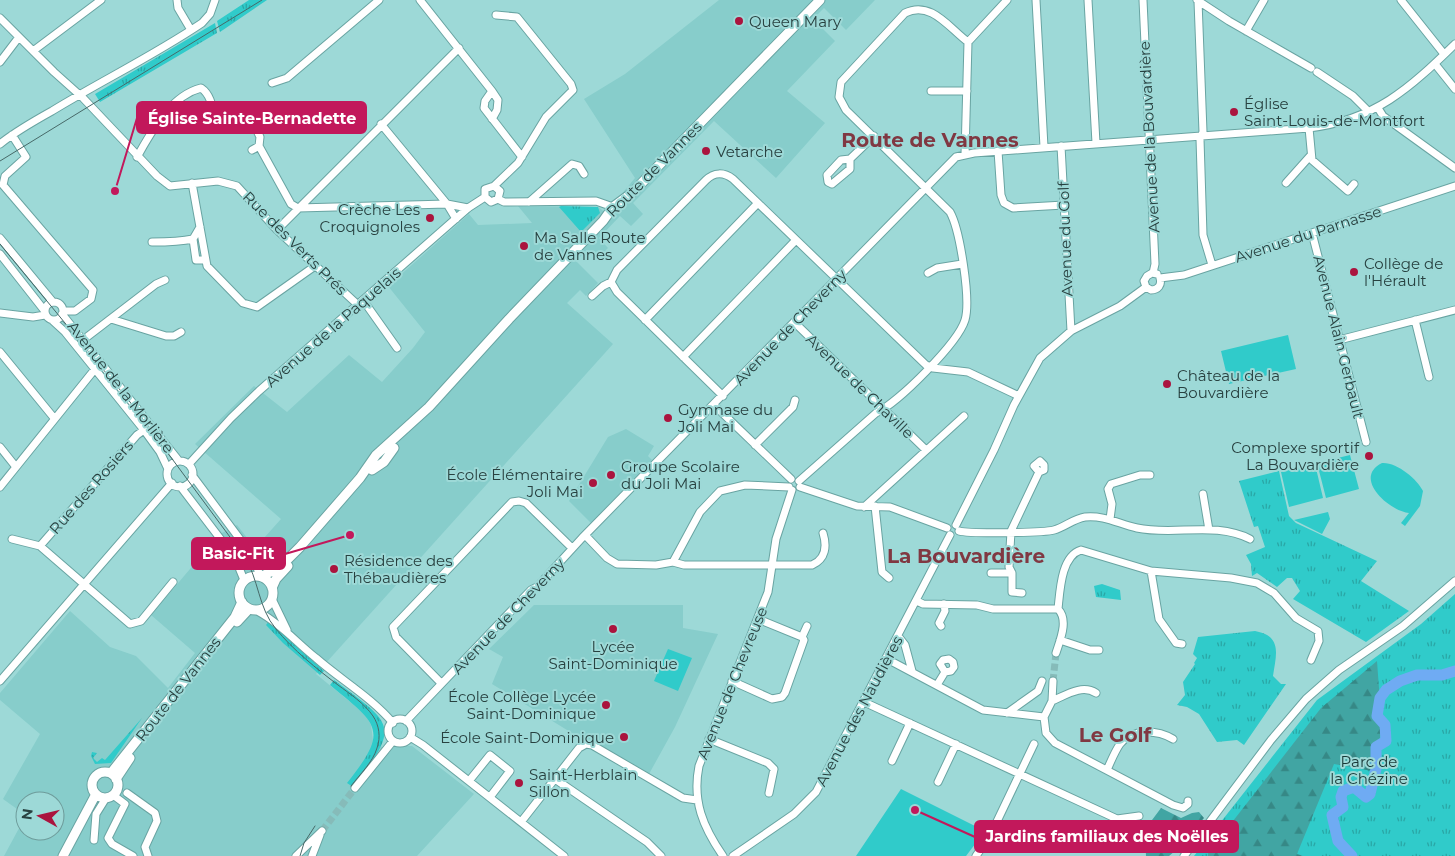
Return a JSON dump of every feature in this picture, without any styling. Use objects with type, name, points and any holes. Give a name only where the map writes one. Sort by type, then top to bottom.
[{"type":"main road","name":"Route de Vannes","points":[[261,576],[275,571],[300,546],[380,459],[423,418],[429,406],[603,221],[613,207],[632,194],[820,0]]},
{"type":"main road","name":"Route de Vannes","points":[[272,588],[276,579],[380,459]]},
{"type":"main road","points":[[251,576],[261,576],[272,588],[272,599],[268,608],[260,612],[249,609],[242,602],[240,588],[244,580],[251,576]]},
{"type":"main road","name":"Route de Vannes","points":[[113,776],[235,617],[242,602]]},
{"type":"main road","name":"Route de Vannes","points":[[113,776],[133,754],[249,609]]},
{"type":"main road","points":[[63,856],[104,796],[118,788],[113,776],[102,772],[95,777],[92,785],[104,796]]},
{"type":"main road","points":[[69,856],[104,796]]},
{"type":"street","points":[[34,51],[101,0]]},
{"type":"street","points":[[177,0],[178,8],[191,30]]},
{"type":"street","points":[[0,144],[79,94],[191,30],[210,14],[215,0]]},
{"type":"street","points":[[272,83],[287,78],[379,0]]},
{"type":"street","points":[[420,0],[498,100],[497,110],[492,119]]},
{"type":"street","points":[[965,154],[968,42],[1007,0]]},
{"type":"street","points":[[1036,0],[1044,147]]},
{"type":"street","points":[[1088,0],[1096,144]]},
{"type":"street","name":"Avenue de la Bouvardière","points":[[1143,0],[1153,195],[1155,264],[1153,273]]},
{"type":"street","points":[[1197,0],[1314,70],[1353,96],[1369,112]]},
{"type":"street","points":[[1197,0],[1203,235],[1212,266]]},
{"type":"street","points":[[1246,31],[1264,0]]},
{"type":"street","points":[[1401,0],[1444,54]]},
{"type":"street","points":[[673,562],[700,512],[715,494],[740,485],[790,489],[799,484],[862,425],[889,407],[955,339],[965,321],[967,295],[953,218],[948,209],[841,103],[839,85],[845,75],[904,13],[920,4],[935,12],[968,42]]},
{"type":"street","points":[[496,15],[517,17],[544,48],[571,84],[573,90],[546,117],[522,157],[494,186],[487,188],[485,197],[491,202],[498,199],[504,202],[596,202],[613,207]]},
{"type":"street","name":"Rue des Verts Prés","points":[[0,18],[79,94],[137,157],[170,186],[225,181],[237,186],[277,230],[315,266],[360,302],[397,348]]},
{"type":"street","points":[[0,62],[19,37]]},
{"type":"street","name":"Avenue de Cheverny","points":[[406,721],[531,590],[538,587],[572,548],[953,159],[965,154],[1309,128],[1339,123],[1378,108],[1401,94],[1455,44]]},
{"type":"street","points":[[277,230],[459,48]]},
{"type":"street","points":[[1435,64],[1454,84]]},
{"type":"street","points":[[137,157],[156,125],[170,109],[195,89],[201,88],[205,91],[212,104],[214,115]]},
{"type":"street","points":[[492,91],[485,101],[484,108],[522,157]]},
{"type":"street","points":[[932,91],[967,91]]},
{"type":"street","points":[[1378,108],[1383,116],[1455,168]]},
{"type":"street","points":[[253,122],[260,137],[255,148],[291,204],[298,208],[447,204],[468,208]]},
{"type":"street","points":[[381,124],[447,204],[456,219]]},
{"type":"street","points":[[1309,128],[1310,155],[1314,163],[1348,191],[1354,184]]},
{"type":"street","points":[[0,254],[53,321],[59,319],[63,313],[75,311],[91,299],[93,290],[3,185],[5,176],[26,157],[12,135]]},
{"type":"street","points":[[850,159],[874,136]]},
{"type":"street","name":"Avenue du Golf","points":[[1061,146],[1071,331]]},
{"type":"street","points":[[998,151],[1001,195],[1006,204],[1013,208],[1064,205]]},
{"type":"street","points":[[1286,183],[1310,155]]},
{"type":"street","points":[[529,202],[572,164],[578,166],[584,174]]},
{"type":"street","points":[[592,296],[602,286],[611,282],[617,270],[709,177],[721,174],[730,177],[929,367],[968,372],[1019,396]]},
{"type":"street","points":[[192,183],[207,266],[244,303],[257,307],[315,266]]},
{"type":"street","points":[[494,186],[500,191],[498,199]]},
{"type":"street","name":"Avenue du Parnasse","points":[[1160,278],[1175,277],[1212,266],[1455,186]]},
{"type":"street","name":"Avenue de la Paquelais","points":[[189,464],[231,418],[468,208],[485,197]]},
{"type":"street","points":[[645,320],[758,203]]},
{"type":"street","points":[[200,227],[193,239],[196,260],[205,260]]},
{"type":"street","name":"Avenue Alain Gerbault","points":[[1312,233],[1366,442]]},
{"type":"street","points":[[0,238],[53,302],[61,305],[63,313]]},
{"type":"street","points":[[152,242],[171,240],[175,242],[193,239]]},
{"type":"street","points":[[683,357],[796,240]]},
{"type":"street","points":[[928,273],[936,268],[962,264]]},
{"type":"street","points":[[1153,273],[1160,278],[1160,285],[1157,288],[1151,290],[1146,287],[1145,278],[1153,273]]},
{"type":"street","points":[[83,340],[156,284],[165,280]]},
{"type":"street","points":[[611,282],[617,292],[722,396]]},
{"type":"street","points":[[957,528],[1019,396],[1040,358],[1071,331],[1120,306],[1146,287]]},
{"type":"street","points":[[0,313],[33,317],[45,312],[48,304],[53,302]]},
{"type":"street","points":[[1339,340],[1455,310]]},
{"type":"street","name":"Avenue de la Morlière","points":[[63,313],[179,461]]},
{"type":"street","points":[[111,319],[166,336],[174,336],[181,332]]},
{"type":"street","points":[[1416,320],[1429,361],[1430,376]]},
{"type":"street","name":"Avenue de la Morlière","points":[[53,321],[95,368],[144,430],[160,452],[168,469]]},
{"type":"street","name":"Avenue de Chaville","points":[[794,322],[926,450]]},
{"type":"street","points":[[0,352],[54,418]]},
{"type":"street","points":[[0,487],[95,368]]},
{"type":"street","points":[[755,445],[793,407],[795,400]]},
{"type":"street","points":[[714,404],[791,479],[799,484],[864,507],[878,506],[907,512],[949,532],[951,525],[957,528],[1050,531],[1075,519],[1086,517],[1110,519],[1131,527],[1151,530],[1209,530],[1240,534],[1250,539]]},
{"type":"street","points":[[864,507],[964,416]]},
{"type":"street","name":"Rue des Rosiers","points":[[40,546],[137,435],[144,430]]},
{"type":"street","points":[[0,447],[16,467]]},
{"type":"street","points":[[244,580],[235,558],[180,486],[172,483],[168,476],[168,469],[173,463],[179,461],[189,464],[192,475],[250,554],[261,576]]},
{"type":"street","points":[[1022,593],[1012,592],[1012,573],[1009,567],[1011,531],[1039,472]]},
{"type":"street","points":[[180,486],[188,483],[192,475]]},
{"type":"street","points":[[1110,519],[1112,504],[1108,489],[1111,484],[1140,475],[1150,475]]},
{"type":"street","name":"Avenue de Chevreuse","points":[[723,856],[706,828],[697,800],[698,772],[709,739],[768,592],[776,538],[791,479]]},
{"type":"street","points":[[0,681],[172,483]]},
{"type":"street","points":[[1203,494],[1209,530]]},
{"type":"street","points":[[877,495],[882,572],[889,578]]},
{"type":"street","points":[[441,683],[396,637],[393,627],[512,502],[526,503],[572,548]]},
{"type":"street","name":"Avenue des Naudières","points":[[733,856],[794,814],[810,799],[886,660],[949,532]]},
{"type":"street","points":[[585,535],[607,558],[617,564],[656,565],[673,562],[684,565],[773,565],[812,564],[817,562],[824,555],[825,540],[823,533]]},
{"type":"street","points":[[12,539],[40,546],[130,624],[141,621],[173,582]]},
{"type":"street","points":[[1056,653],[1063,617],[1058,609],[1067,563],[1074,552],[1086,550],[1151,571],[1231,578],[1265,587],[1278,597],[1296,618],[1318,631],[1320,637],[1311,660]]},
{"type":"street","points":[[1151,571],[1159,619],[1176,643],[1182,644]]},
{"type":"street","points":[[991,573],[1012,573]]},
{"type":"street","points":[[1184,856],[1271,740],[1306,699],[1339,670],[1403,626],[1455,580]]},
{"type":"street","points":[[272,599],[288,633]]},
{"type":"street","points":[[916,601],[923,604],[977,605],[993,609],[1058,609]]},
{"type":"street","points":[[941,626],[939,622],[944,611],[944,604]]},
{"type":"street","points":[[260,612],[379,708],[393,723]]},
{"type":"street","points":[[758,619],[802,637]]},
{"type":"street","points":[[732,682],[772,698],[782,697],[804,646],[802,637],[807,626]]},
{"type":"street","points":[[898,636],[904,642],[912,671]]},
{"type":"street","points":[[1060,640],[1090,650],[1099,650]]},
{"type":"street","points":[[886,660],[912,671],[983,710],[1044,717]]},
{"type":"street","points":[[899,666],[910,662]]},
{"type":"street","points":[[938,685],[944,672]]},
{"type":"street","points":[[1007,713],[1034,695],[1042,681]]},
{"type":"street","points":[[1053,682],[1052,701],[1044,717],[1046,733],[1052,741],[1179,807],[1184,807],[1188,801]]},
{"type":"street","points":[[1052,701],[1076,690],[1091,690],[1096,693]]},
{"type":"street","points":[[864,702],[1117,819],[1139,816]]},
{"type":"street","points":[[400,720],[406,721],[411,727],[410,738],[403,743],[393,741],[389,733],[393,723],[400,720]]},
{"type":"street","points":[[892,762],[910,723]]},
{"type":"street","points":[[1107,770],[1120,744],[1128,738],[1148,732],[1163,734],[1173,739]]},
{"type":"street","points":[[410,738],[490,797],[564,856]]},
{"type":"street","points":[[709,739],[768,763],[774,769],[769,792]]},
{"type":"street","points":[[355,788],[393,741]]},
{"type":"street","points":[[521,822],[582,746],[588,743],[683,798],[697,800]]},
{"type":"street","points":[[938,782],[956,744]]},
{"type":"street","points":[[976,856],[991,834],[1034,744]]},
{"type":"street","points":[[469,782],[490,755],[510,771],[490,797]]},
{"type":"street","points":[[555,779],[647,842],[661,856]]},
{"type":"street","points":[[94,840],[96,814],[104,796],[125,804],[108,834],[109,841],[132,854],[145,847],[158,821],[155,813],[128,793]]},
{"type":"street","points":[[296,856],[322,831],[312,856]]},
{"type":"street","points":[[145,847],[148,856]]},
{"type":"shaded area","points":[[719,0],[875,0],[846,30],[824,8],[813,19],[835,41],[787,91],[825,123],[776,178],[714,121],[633,203],[643,214],[631,226],[620,216],[599,238],[608,248],[597,259],[587,250],[576,261],[598,283],[586,296],[580,290],[567,303],[613,344],[316,674],[365,714],[371,725],[373,740],[389,753],[395,746],[412,746],[474,794],[417,856],[4,856],[15,836],[15,841],[65,841],[65,791],[15,791],[15,808],[3,799],[40,734],[0,700],[0,693],[70,611],[110,647],[136,656],[168,688],[195,653],[151,615],[201,556],[196,547],[237,525],[255,548],[281,519],[195,444],[254,386],[287,412],[349,355],[382,382],[425,332],[388,286],[469,214],[478,225],[532,223],[518,206],[598,207],[606,213],[635,178],[584,99],[625,74]]},
{"type":"shaded area","name":"Groupe Scolaire du Joli Mai","points":[[626,429],[654,446],[648,456],[652,460],[591,523],[569,501],[608,437]]},
{"type":"shaded area","name":"École Collège Lycée Saint-Dominique","points":[[534,605],[683,605],[683,628],[718,634],[675,727],[649,774],[582,735],[580,738],[492,684],[503,657],[489,649]]},
{"type":"green space","points":[[249,0],[267,0],[220,32],[217,21]]},
{"type":"green space","points":[[215,23],[217,33],[100,102],[95,94]]},
{"type":"green space","points":[[559,207],[598,207],[600,213],[581,232]]},
{"type":"green space","points":[[1288,335],[1296,369],[1229,384],[1221,351]]},
{"type":"green space","points":[[1350,455],[1359,489],[1326,498],[1317,463]]},
{"type":"green space","points":[[1382,463],[1394,465],[1406,472],[1423,491],[1420,506],[1405,526],[1401,523],[1409,513],[1401,511],[1384,500],[1372,485],[1371,477],[1374,469]]},
{"type":"green space","points":[[1315,464],[1323,498],[1289,507],[1281,472]]},
{"type":"green space","points":[[1279,471],[1289,516],[1296,523],[1377,561],[1361,581],[1409,611],[1366,642],[1293,599],[1300,591],[1292,578],[1287,578],[1277,587],[1257,573],[1252,576],[1251,564],[1246,555],[1265,547],[1258,526],[1254,527],[1239,481]]},
{"type":"green space","points":[[1328,512],[1330,519],[1322,534],[1294,520]]},
{"type":"green space","points":[[1102,584],[1120,590],[1121,600],[1096,597],[1094,586]]},
{"type":"green space","name":"Parc de la Chézine","points":[[1455,594],[1455,856],[1194,856],[1317,700],[1421,624]]},
{"type":"green space","points":[[269,621],[324,671],[320,675],[283,643],[266,625]]},
{"type":"green space","points":[[1255,631],[1270,637],[1274,642],[1276,654],[1273,676],[1281,684],[1286,684],[1244,745],[1237,740],[1217,742],[1199,714],[1187,707],[1177,705],[1185,695],[1183,682],[1197,658],[1193,654],[1198,637]]},
{"type":"green space","points":[[668,649],[692,658],[678,691],[654,681]]},
{"type":"green space","points":[[1377,661],[1382,729],[1372,771],[1334,764],[1297,854],[1303,856],[1208,856],[1208,853],[1321,708]]},
{"type":"green space","points":[[334,680],[369,707],[379,717],[384,727],[384,738],[379,750],[353,787],[347,783],[369,751],[373,739],[373,729],[368,719],[330,685]]},
{"type":"green space","points":[[142,718],[111,763],[95,764],[91,756],[92,752],[97,753],[93,758],[97,762],[102,758],[105,760]]},
{"type":"green space","points":[[901,789],[985,831],[966,856],[856,856]]},
{"type":"green space","points":[[1161,808],[1181,818],[1199,812],[1204,818],[1185,840],[1186,842],[1169,856],[1146,856],[1145,834],[1153,844],[1156,842],[1151,835],[1152,820]]},
{"type":"waterway","points":[[1352,856],[1338,841],[1332,815],[1343,807],[1341,797],[1343,791],[1354,787],[1366,797],[1370,794],[1376,769],[1376,747],[1386,741],[1385,725],[1377,716],[1380,698],[1386,690],[1400,681],[1417,675],[1442,675],[1455,671]]},
{"type":"tunnel","points":[[1053,681],[1056,653]]},
{"type":"tunnel","points":[[322,831],[355,788]]},
{"type":"tram line","points":[[0,161],[262,0]]},
{"type":"tram line","points":[[0,244],[130,402],[244,556],[253,574],[262,603],[276,629],[306,659],[357,699],[373,716],[379,731],[377,748],[369,763],[351,786]]},
{"type":"tram line","points":[[300,856],[304,843],[315,826]]},
{"type":"place","name":"Queen Mary","points":[[739,21]]},
{"type":"place","name":"Église Saint-Louis-de-Montfort","points":[[1234,112]]},
{"type":"place","name":"Vetarche","points":[[706,151]]},
{"type":"place","name":"Église Sainte-Bernadette","points":[[115,191]]},
{"type":"place","name":"Crèche Les Croquignoles","points":[[430,218]]},
{"type":"place","name":"Ma Salle Route de Vannes","points":[[524,246]]},
{"type":"place","name":"Collège de l'Hérault","points":[[1354,272]]},
{"type":"place","name":"Château de la Bouvardière","points":[[1167,384]]},
{"type":"place","name":"Gymnase du Joli Mai","points":[[668,418]]},
{"type":"place","name":"Complexe sportif La Bouvardière","points":[[1369,456]]},
{"type":"place","name":"Groupe Scolaire du Joli Mai","points":[[611,475]]},
{"type":"place","name":"École Élémentaire Joli Mai","points":[[593,483]]},
{"type":"place","name":"Basic-Fit","points":[[350,535]]},
{"type":"place","name":"Résidence des Thébaudières","points":[[334,569]]},
{"type":"place","name":"Lycée Saint-Dominique","points":[[613,629]]},
{"type":"place","name":"École Collège Lycée Saint-Dominique","points":[[606,705]]},
{"type":"place","name":"École Saint-Dominique","points":[[624,737]]},
{"type":"place","name":"Saint-Herblain Sillon","points":[[519,783]]},
{"type":"place","name":"Jardins familiaux des Noëlles","points":[[915,810]]},
{"type":"district","name":"Route de Vannes","points":[[930,140]]},
{"type":"district","name":"La Bouvardière","points":[[966,556]]},
{"type":"district","name":"Le Golf","points":[[1115,735]]}]
